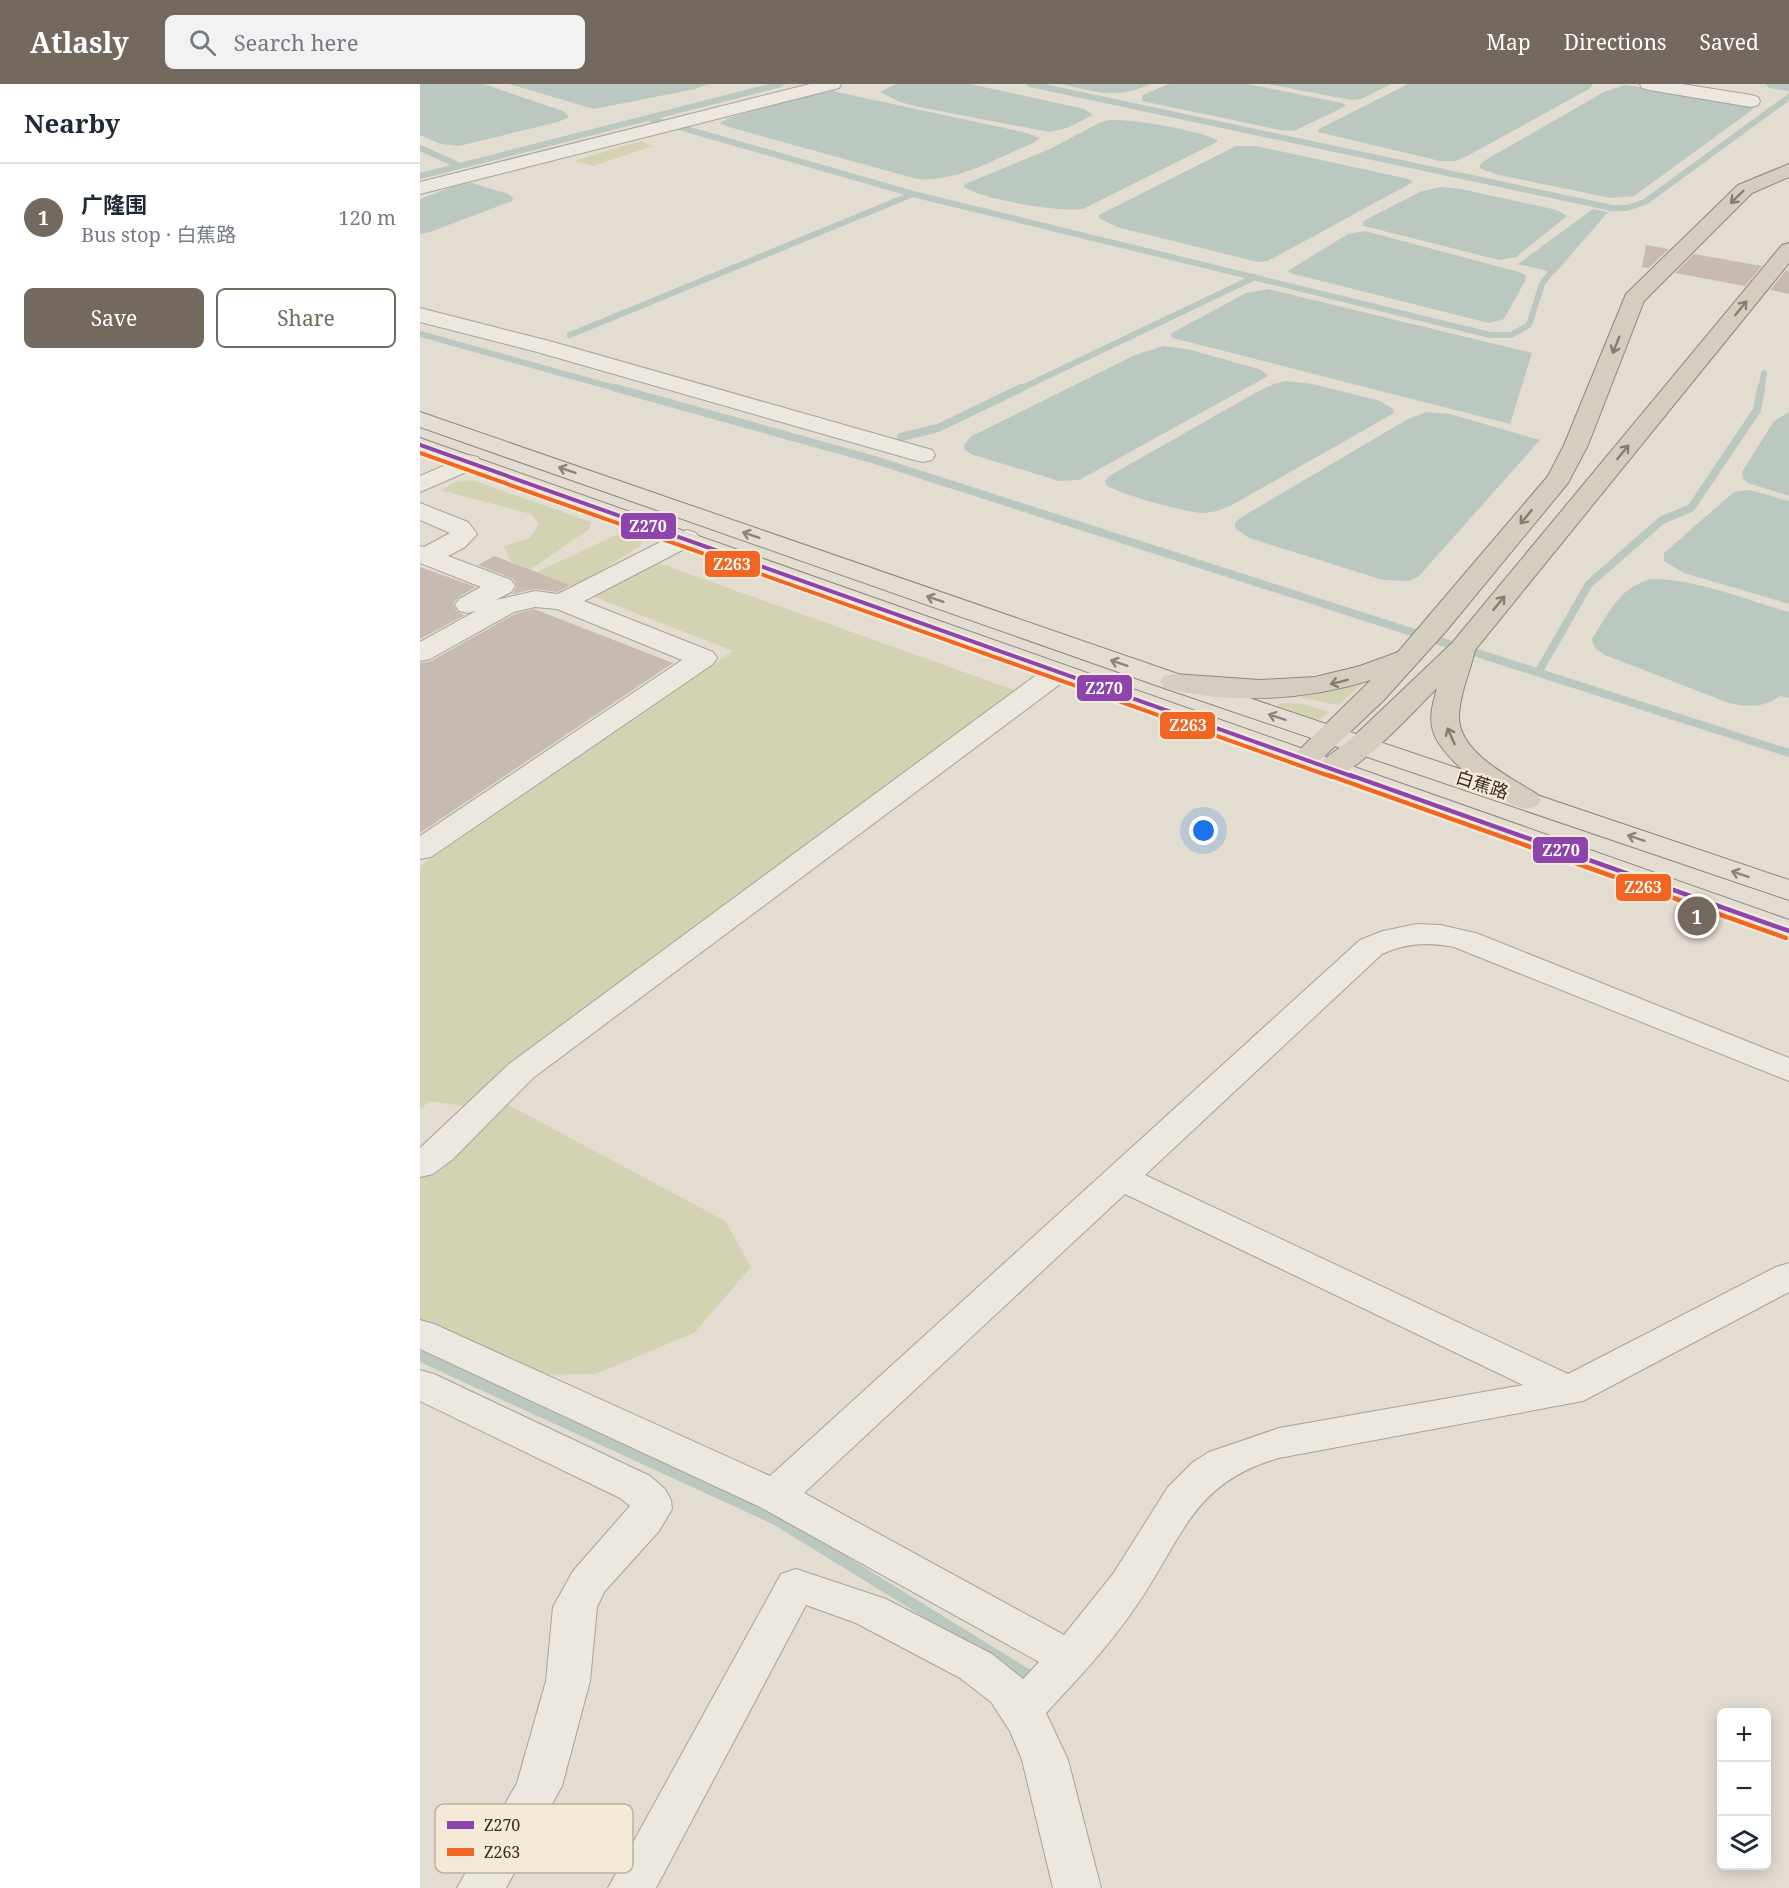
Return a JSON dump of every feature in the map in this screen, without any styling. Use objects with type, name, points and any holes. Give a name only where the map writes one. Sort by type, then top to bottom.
[{"type":"highway","points":[[1317,764],[1332,735],[1413,652],[1559,478],[1576,445],[1634,299],[1745,189],[1789,170]]},
{"type":"highway","points":[[1317,764],[1361,745],[1462,649],[1789,249]]},
{"type":"highway","points":[[1462,649],[1445,721],[1453,743],[1473,766],[1526,800]]},
{"type":"highway","points":[[1174,682],[1236,690],[1285,690],[1336,683],[1374,671],[1413,652]]},
{"type":"main road","name":"白蕉路","points":[[420,419],[1174,682],[1789,891]]},
{"type":"main road","points":[[420,445],[687,538],[1057,673],[1789,930]]},
{"type":"street","points":[[420,188],[832,84]]},
{"type":"street","points":[[1648,84],[1751,101]]},
{"type":"street","points":[[420,315],[556,350],[923,455]]},
{"type":"street","points":[[420,485],[469,462]]},
{"type":"street","points":[[420,511],[459,527],[464,534],[456,542],[423,555]]},
{"type":"street","points":[[562,602],[687,538]]},
{"type":"street","points":[[420,632],[502,586],[423,555]]},
{"type":"street","points":[[420,653],[505,606],[535,598],[562,602],[704,658],[420,850]]},
{"type":"street","points":[[420,1166],[440,1151],[521,1071],[1057,673]]},
{"type":"street","points":[[775,1496],[1371,947],[1390,938],[1415,933],[1440,933],[1465,940],[1789,1070]]},
{"type":"street","points":[[1121,1178],[1569,1391]]},
{"type":"street","points":[[1021,1710],[1088,1639],[1129,1583],[1182,1497],[1208,1472],[1232,1459],[1279,1443],[1569,1391],[1789,1276]]},
{"type":"street","points":[[420,1333],[775,1496],[1070,1659]]},
{"type":"street","points":[[420,1384],[635,1487],[650,1500],[651,1509],[644,1520],[588,1582],[574,1606],[570,1631],[568,1681],[539,1786],[529,1804]]},
{"type":"street","points":[[633,1888],[796,1585],[871,1611],[976,1666],[1007,1690],[1029,1723],[1045,1760],[1077,1888]]},
{"type":"street","points":[[481,1888],[490,1873]]},
{"type":"green space","points":[[641,141],[653,146],[593,166],[574,161]]},
{"type":"green space","points":[[472,480],[591,522],[589,529],[531,569],[511,562],[504,546],[530,538],[539,524],[531,514],[441,490],[456,482]]},
{"type":"green space","points":[[625,534],[641,540],[641,545],[575,587],[537,572],[614,536]]},
{"type":"green space","points":[[658,563],[1014,690],[956,737],[470,1107],[430,1101],[420,1109],[420,866],[733,651],[592,596]]},
{"type":"green space","points":[[1365,682],[1338,705],[1303,698],[1301,693]]},
{"type":"green space","points":[[1281,703],[1303,704],[1329,712],[1318,721],[1276,707]]},
{"type":"green space","points":[[505,1103],[725,1221],[751,1267],[694,1333],[595,1374],[526,1375],[420,1326],[420,1177]]},
{"type":"shaded area","points":[[420,84],[483,84],[563,111],[569,117],[558,122],[459,146],[441,144],[420,135]]},
{"type":"shaded area","points":[[509,84],[709,84],[695,89],[594,109]]},
{"type":"shaded area","points":[[896,84],[970,84],[1084,109],[1093,115],[1067,128],[1050,132],[919,107],[900,102],[880,92]]},
{"type":"shaded area","points":[[1062,84],[1150,84],[1127,92],[1106,93]]},
{"type":"shaded area","points":[[1169,84],[1247,84],[1342,103],[1346,106],[1294,131],[1280,130],[1142,101],[1143,95]]},
{"type":"shaded area","points":[[1268,84],[1391,84],[1361,99],[1351,100]]},
{"type":"shaded area","points":[[1408,84],[1593,84],[1589,89],[1456,161],[1440,161],[1318,132],[1319,129]]},
{"type":"shaded area","points":[[1625,85],[1751,103],[1754,106],[1752,110],[1634,196],[1611,198],[1499,175],[1481,169],[1479,166],[1604,92]]},
{"type":"shaded area","points":[[832,91],[1027,133],[1040,138],[991,162],[961,173],[947,177],[917,179],[720,123],[728,118],[813,94]]},
{"type":"shaded area","points":[[1133,121],[1181,129],[1208,136],[1217,142],[1083,209],[1057,209],[1022,204],[974,192],[964,187],[965,184],[1050,149],[1101,122]]},
{"type":"shaded area","points":[[1236,146],[1256,146],[1409,179],[1413,182],[1268,261],[1258,262],[1117,227],[1099,218],[1099,215]]},
{"type":"shaded area","points":[[472,183],[508,194],[513,198],[512,201],[420,234],[420,199],[457,185]]},
{"type":"shaded area","points":[[1441,187],[1461,189],[1557,210],[1567,216],[1516,257],[1499,260],[1364,226],[1363,222],[1367,219],[1422,191]]},
{"type":"shaded area","points":[[1593,209],[1608,212],[1555,273],[1518,264]]},
{"type":"shaded area","points":[[1365,231],[1519,272],[1525,275],[1526,279],[1504,319],[1489,323],[1288,271],[1348,234]]},
{"type":"shaded area","points":[[1268,289],[1532,353],[1510,424],[1173,338],[1170,334],[1246,293]]},
{"type":"shaded area","points":[[1164,346],[1191,350],[1262,370],[1268,376],[1079,480],[1059,481],[971,454],[964,449],[965,443],[972,436],[1135,355]]},
{"type":"shaded area","points":[[1286,381],[1313,384],[1380,401],[1393,409],[1394,413],[1232,505],[1216,511],[1205,513],[1170,507],[1126,494],[1106,485],[1105,481],[1109,476],[1257,392]]},
{"type":"shaded area","points":[[1427,412],[1450,414],[1540,440],[1419,576],[1409,581],[1383,580],[1249,538],[1235,528],[1235,523],[1240,518],[1408,419]]},
{"type":"shaded area","points":[[1789,412],[1789,496],[1748,483],[1743,479],[1742,472],[1774,421]]},
{"type":"shaded area","points":[[1750,490],[1789,501],[1789,604],[1684,573],[1664,561],[1664,553],[1734,492]]},
{"type":"shaded area","points":[[1650,579],[1702,586],[1789,612],[1789,698],[1780,696],[1768,703],[1756,706],[1729,703],[1605,655],[1595,648],[1592,639],[1615,603],[1630,589]]},
{"type":"building","points":[[1646,245],[1669,249],[1649,268],[1642,267]]},
{"type":"building","points":[[1694,254],[1762,266],[1745,286],[1675,273]]},
{"type":"building","points":[[1786,270],[1789,271],[1789,294],[1770,290]]},
{"type":"building","points":[[494,556],[570,585],[558,592],[535,589],[512,594],[517,587],[513,579],[478,565]]},
{"type":"building","points":[[420,567],[476,587],[458,597],[453,604],[457,612],[465,615],[420,639]]},
{"type":"building","points":[[534,609],[673,663],[420,833],[420,663],[431,661],[515,614]]},
{"type":"waterway","points":[[460,166],[781,84]]},
{"type":"waterway","points":[[1030,84],[1612,208],[1627,208],[1645,202],[1789,97]]},
{"type":"waterway","points":[[1775,84],[1789,86]]},
{"type":"waterway","points":[[648,118],[913,194]]},
{"type":"waterway","points":[[420,148],[460,166]]},
{"type":"waterway","points":[[420,176],[460,166]]},
{"type":"waterway","points":[[570,335],[913,194]]},
{"type":"waterway","points":[[913,194],[1254,277]]},
{"type":"waterway","points":[[1254,277],[1490,335],[1511,335],[1529,325],[1542,284],[1553,269]]},
{"type":"waterway","points":[[1018,390],[1254,277]]},
{"type":"waterway","points":[[420,334],[622,390]]},
{"type":"waterway","points":[[1761,390],[1764,373]]},
{"type":"waterway","points":[[616,388],[875,460],[1789,753]]},
{"type":"waterway","points":[[901,437],[938,428],[1021,388]]},
{"type":"waterway","points":[[1539,671],[1589,584],[1662,520],[1691,508],[1757,410],[1761,388]]},
{"type":"waterway","points":[[420,1356],[777,1520],[1038,1681]]},
{"type":"transit line","name":"Z270","points":[[420,445],[1789,931]]},
{"type":"transit line","name":"Z263","points":[[420,453],[1786,938]]},
{"type":"place","name":"广隆围","points":[[1697,916]]}]
